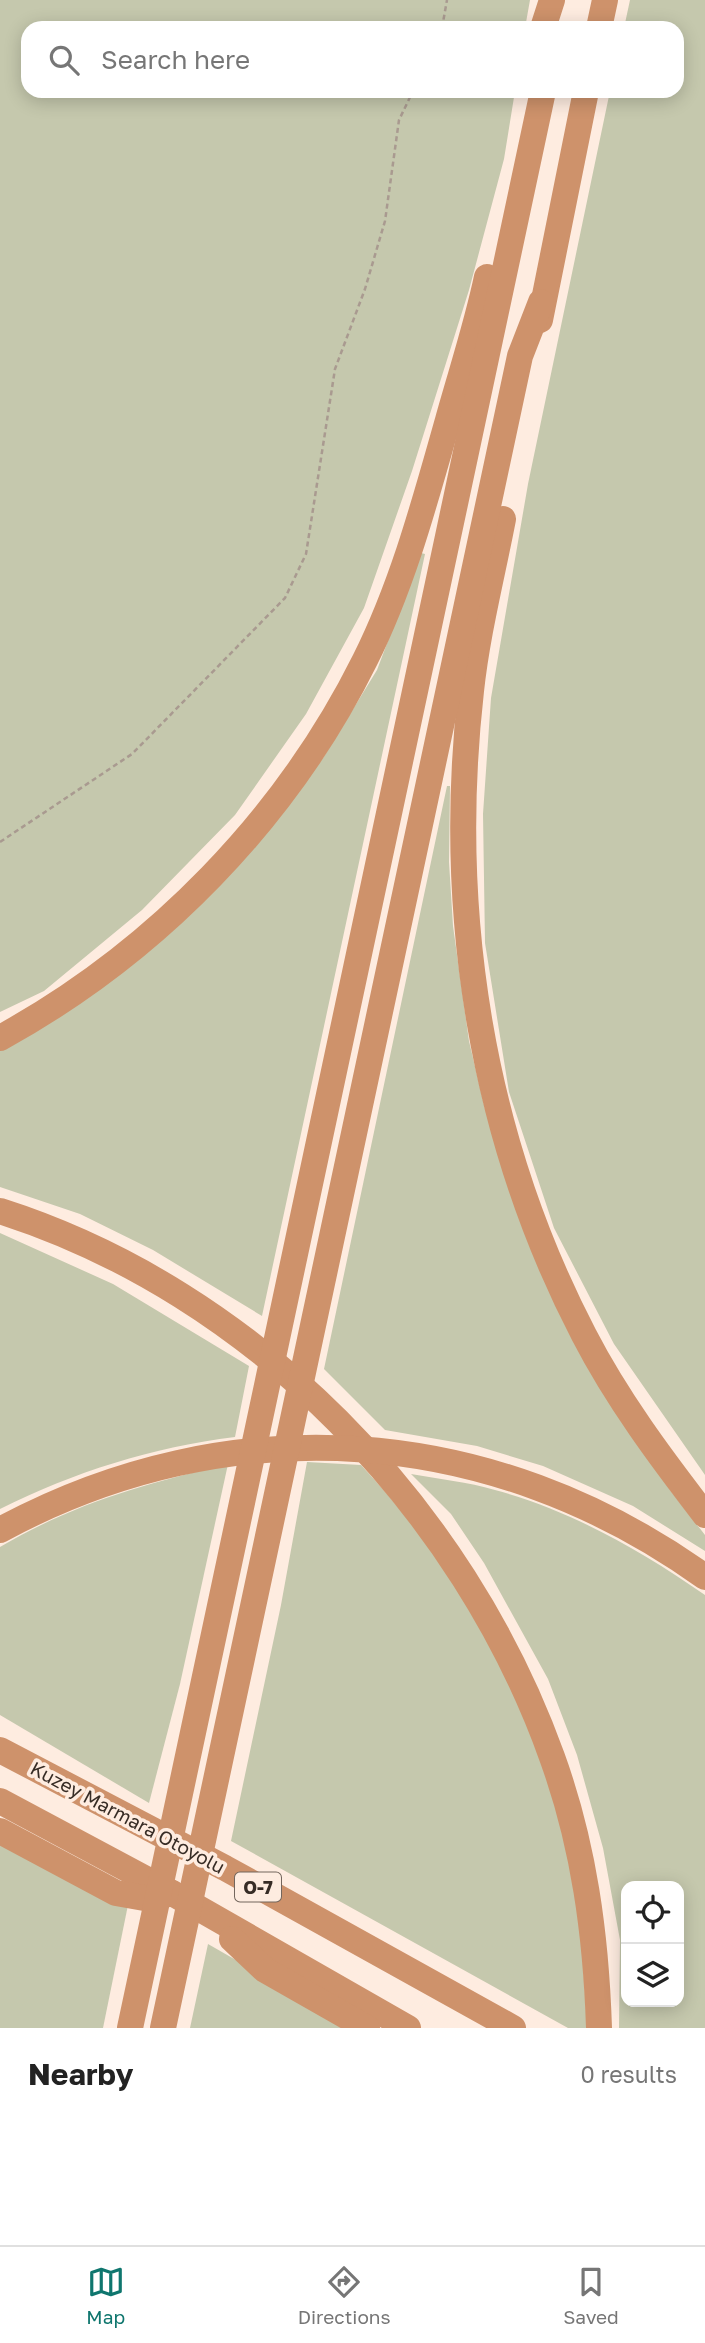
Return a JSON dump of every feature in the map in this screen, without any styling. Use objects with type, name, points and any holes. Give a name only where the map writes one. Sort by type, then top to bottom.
[{"type":"highway","points":[[545,21],[552,0]]},
{"type":"highway","points":[[555,21],[558,0]]},
{"type":"highway","points":[[600,21],[605,0]]},
{"type":"highway","points":[[0,1038],[70,997],[110,967],[190,898],[256,826],[296,775],[342,703],[366,658],[393,596],[420,518],[486,282],[525,98]]},
{"type":"highway","points":[[131,2028],[542,98]]},
{"type":"highway","points":[[585,98],[541,302],[528,400],[471,690],[463,793],[463,865],[475,1006],[512,1161],[584,1335],[630,1411],[705,1515]]},
{"type":"highway","points":[[163,2028],[520,356],[541,302]]},
{"type":"highway","points":[[0,1211],[75,1240],[138,1270],[204,1310],[253,1345],[339,1424],[403,1494],[437,1538],[507,1654],[552,1757],[587,1885],[597,1965],[599,2028]]},
{"type":"highway","points":[[0,1530],[61,1500],[181,1461],[273,1447],[335,1447],[401,1454],[508,1477],[546,1490],[625,1525],[705,1577]]},
{"type":"highway","name":"Kuzey Marmara Otoyolu","points":[[0,1749],[225,1868],[513,2028]]},
{"type":"highway","name":"O-7","points":[[0,1801],[219,1920],[408,2028]]},
{"type":"highway","points":[[0,1831],[116,1893],[150,1899],[172,1894]]},
{"type":"highway","points":[[117,2028],[155,1869],[172,1831]]},
{"type":"highway","points":[[219,1920],[235,1945],[265,1970],[367,2028]]},
{"type":"highway","points":[[169,2028],[170,1997]]},
{"type":"path","points":[[443,21],[447,0]]},
{"type":"path","points":[[0,842],[132,754],[285,598],[306,554],[335,369],[365,289],[385,221],[399,120],[410,98]]},
{"type":"green space","points":[[0,0],[530,0],[526,21],[21,21],[21,98],[514,98],[504,159],[469,290],[412,471],[364,608],[306,714],[235,815],[142,910],[44,991],[0,1012]]},
{"type":"green space","points":[[630,0],[705,0],[705,1475],[614,1344],[554,1228],[509,1092],[485,943],[483,814],[491,698],[528,484],[609,98],[684,98],[684,21],[626,21]]},
{"type":"green space","points":[[421,553],[425,554],[262,1316],[153,1250],[80,1214],[0,1187],[0,1050],[291,801],[323,758],[377,670]]},
{"type":"green space","points":[[447,786],[450,786],[449,862],[453,926],[469,1041],[485,1109],[670,1490],[705,1535],[705,1551],[633,1506],[543,1466],[477,1446],[385,1430],[324,1369]]},
{"type":"green space","points":[[0,1233],[113,1284],[249,1366],[235,1437],[174,1447],[114,1463],[56,1484],[0,1509]]},
{"type":"green space","points":[[307,1462],[361,1465],[435,1556],[467,1605],[496,1658],[543,1767],[560,1823],[579,1917],[587,2028],[568,2028],[231,1841],[281,1605]]},
{"type":"green space","points":[[228,1464],[180,1684],[149,1803],[0,1715],[0,1547],[83,1506]]},
{"type":"green space","points":[[411,1474],[485,1487],[551,1509],[630,1548],[705,1595],[705,2028],[619,2028],[620,1940],[603,1848],[577,1755],[548,1679],[484,1563],[451,1514]]},
{"type":"green space","points":[[0,1839],[128,1905],[103,2028],[0,2028]]},
{"type":"green space","points":[[208,1944],[354,2028],[190,2028]]}]
